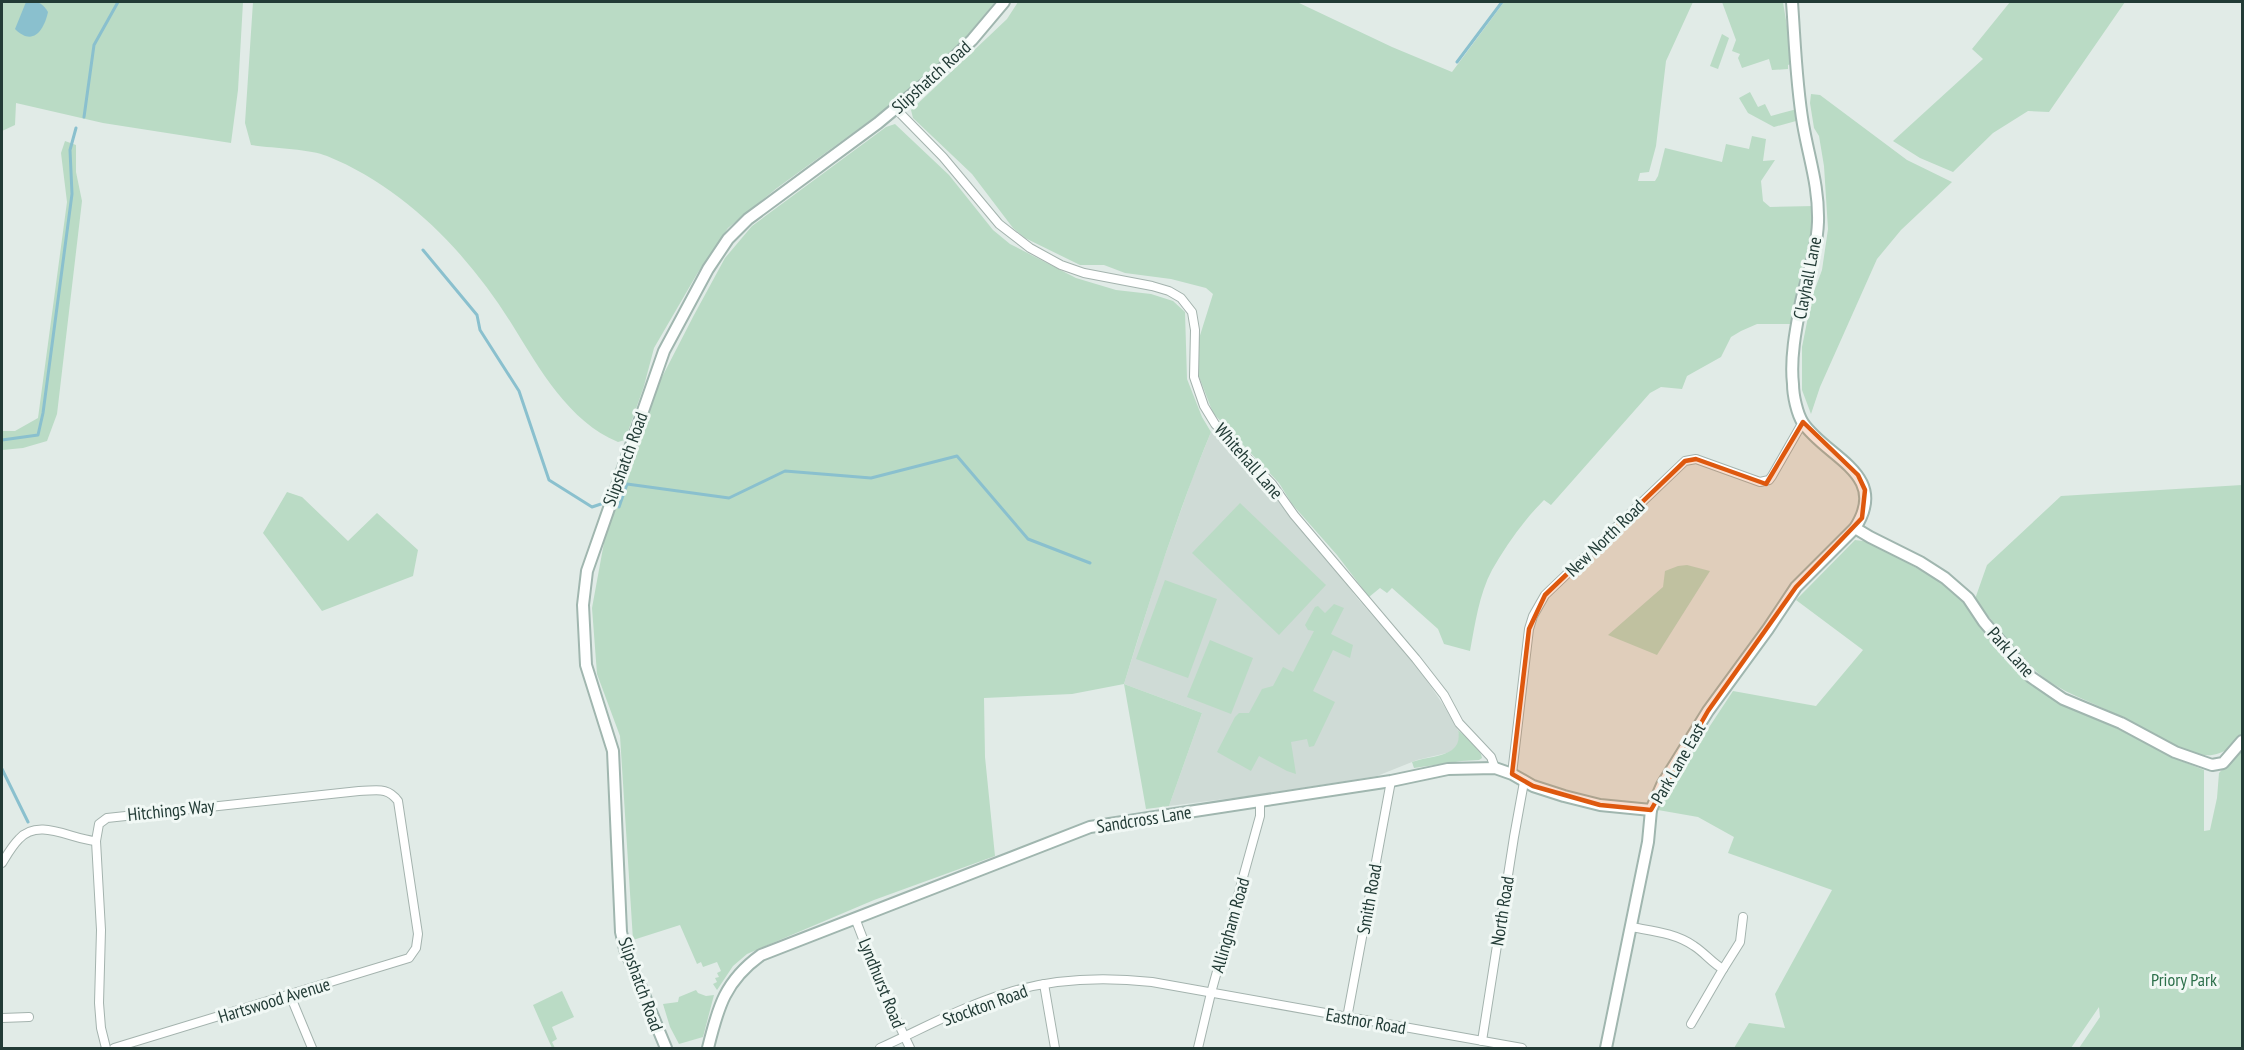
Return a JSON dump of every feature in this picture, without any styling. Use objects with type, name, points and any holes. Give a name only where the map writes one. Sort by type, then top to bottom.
[{"type":"street","name":"Slipshatch Road","points":[[666,1048],[625,949],[621,932],[613,751],[586,665],[583,605],[587,571],[664,351],[708,269],[728,239],[748,219],[896,109],[938,73],[972,40],[1004,2]]},
{"type":"street","name":"Clayhall Lane","points":[[1792,2],[1803,126],[1818,192],[1815,248],[1801,302],[1792,385],[1803,422],[1862,483],[1865,490],[1865,508],[1855,528]]},
{"type":"street","name":"Whitehall Lane","points":[[896,109],[943,157],[999,224],[1030,249],[1061,265],[1084,273],[1152,286],[1169,291],[1181,298],[1192,312],[1195,330],[1194,378],[1204,406],[1215,424],[1272,484],[1294,515],[1416,659],[1443,695],[1458,723],[1491,757],[1495,768]]},
{"type":"street","name":"New North Road","points":[[1512,774],[1529,629],[1533,616],[1545,595],[1685,461],[1696,459],[1765,482],[1772,476],[1803,422]]},
{"type":"street","name":"Park Lane","points":[[1855,528],[1920,562],[1945,578],[1968,598],[1984,622],[2031,677],[2063,699],[2121,723],[2175,752],[2212,765],[2223,763],[2242,741]]},
{"type":"street","name":"Park Lane East","points":[[1606,1048],[1648,843],[1651,810],[1662,785],[1708,711],[1796,587],[1855,528]]},
{"type":"street","name":"Sandcross Lane","points":[[708,1048],[722,998],[748,965],[761,955],[1090,827],[1391,781],[1448,770],[1495,768],[1512,774],[1524,782],[1564,796],[1600,805],[1651,810]]},
{"type":"street","name":"Smith Road","points":[[1347,1018],[1391,781]]},
{"type":"street","name":"North Road","points":[[1482,1041],[1524,782]]},
{"type":"street","name":"Hitchings Way","points":[[96,841],[99,824],[114,816],[387,790],[398,801],[418,934]]},
{"type":"street","name":"Allingham Road","points":[[1198,1048],[1260,816],[1260,801]]},
{"type":"street","points":[[2,863],[20,838],[36,830],[96,841],[100,930],[100,1028],[106,1048]]},
{"type":"street","points":[[1691,1024],[1740,942],[1743,917]]},
{"type":"street","name":"Lyndhurst Road","points":[[855,918],[883,992],[909,1048]]},
{"type":"street","points":[[1631,927],[1671,935],[1683,940],[1694,945],[1724,969]]},
{"type":"street","name":"Hartswood Avenue","points":[[114,1048],[402,962],[413,954],[418,942],[418,934]]},
{"type":"street","name":"Stockton Road","points":[[880,1048],[977,1003],[1008,992],[1044,984],[1077,980],[1125,979],[1211,993]]},
{"type":"street","points":[[1044,984],[1055,1048]]},
{"type":"street","name":"Eastnor Road","points":[[1211,993],[1522,1048]]},
{"type":"street","points":[[290,996],[312,1048]]},
{"type":"street","points":[[2,1018],[29,1017]]},
{"type":"highlighted area","points":[[1803,422],[1858,475],[1865,490],[1862,518],[1796,587],[1708,711],[1651,810],[1600,805],[1533,786],[1512,774],[1529,629],[1545,595],[1685,461],[1696,459],[1766,484]]},
{"type":"shaded area","points":[[1211,432],[1251,468],[1268,487],[1357,598],[1417,666],[1458,730],[1460,739],[1451,752],[1417,760],[1377,776],[1169,806],[1202,713],[1124,684],[1158,575]]},
{"type":"green space","points":[[2,2],[243,2],[238,90],[231,143],[103,123],[16,103],[15,125],[2,131]]},
{"type":"green space","points":[[253,2],[995,2],[961,43],[908,93],[777,188],[728,228],[697,274],[654,348],[644,386],[625,440],[618,442],[600,433],[570,408],[545,376],[496,300],[476,274],[456,249],[409,205],[383,186],[327,156],[301,150],[251,145],[245,123]]},
{"type":"green space","points":[[1018,2],[1297,2],[1392,47],[1452,72],[1504,2],[1693,2],[1666,61],[1656,146],[1649,172],[1640,173],[1638,181],[1655,181],[1665,148],[1722,162],[1726,144],[1749,149],[1752,136],[1766,139],[1763,161],[1775,160],[1761,181],[1763,201],[1770,207],[1814,206],[1812,236],[1793,324],[1757,324],[1741,331],[1731,337],[1721,357],[1687,376],[1682,389],[1661,387],[1650,393],[1551,505],[1544,500],[1509,542],[1492,570],[1484,589],[1470,651],[1444,644],[1438,629],[1392,588],[1387,593],[1380,588],[1369,597],[1337,555],[1292,504],[1279,483],[1213,413],[1198,374],[1197,345],[1213,294],[1206,288],[1171,279],[1125,273],[1104,265],[1080,265],[1025,238],[1013,228],[972,174],[913,118],[911,110],[1007,19]]},
{"type":"green space","points":[[1722,2],[1783,2],[1793,63],[1788,65],[1788,69],[1772,70],[1769,59],[1742,68],[1738,58],[1740,54],[1732,51],[1736,40]]},
{"type":"green space","points":[[2010,2],[2125,2],[2049,112],[2028,111],[1993,133],[1953,172],[1920,158],[1893,141],[1983,59],[1972,49]]},
{"type":"green space","points":[[1722,34],[1729,38],[1718,69],[1710,66]]},
{"type":"green space","points":[[1750,92],[1758,107],[1765,104],[1771,116],[1797,109],[1799,115],[1796,121],[1774,127],[1748,113],[1739,98]]},
{"type":"green space","points":[[1811,94],[1820,95],[1907,160],[1952,182],[1901,230],[1877,259],[1820,387],[1811,414],[1802,390],[1802,347],[1812,297],[1822,270],[1828,229],[1824,166],[1819,136],[1814,128]]},
{"type":"green space","points":[[895,124],[949,175],[993,230],[1010,244],[1076,278],[1116,290],[1151,294],[1173,301],[1185,312],[1187,379],[1202,417],[1211,432],[1164,557],[1124,684],[1072,694],[984,698],[985,757],[995,856],[874,900],[747,954],[733,966],[717,990],[713,984],[717,982],[715,978],[719,977],[717,973],[721,971],[717,962],[703,967],[701,962],[697,964],[680,925],[633,940],[620,736],[597,674],[592,608],[605,537],[660,381],[725,258],[752,226],[886,127]]},
{"type":"green space","points":[[65,141],[76,145],[76,172],[82,201],[57,414],[47,441],[23,448],[2,450],[2,431],[15,431],[38,418],[67,202],[61,153]]},
{"type":"green space","points":[[2242,485],[2242,736],[2221,752],[2203,755],[2191,752],[2056,686],[2038,673],[2021,656],[1975,599],[1987,565],[2061,496]]},
{"type":"green space","points":[[287,492],[302,497],[348,541],[377,513],[418,550],[413,576],[322,611],[263,533]]},
{"type":"green space","points":[[1240,503],[1326,585],[1279,635],[1192,553]]},
{"type":"green space","name":"Priory Park","points":[[1855,540],[1871,542],[1934,578],[1961,599],[2028,682],[2066,706],[2118,729],[2176,759],[2204,770],[2204,831],[2210,830],[2217,798],[2219,773],[2242,748],[2242,1048],[2079,1048],[2100,1017],[2099,1007],[2071,1048],[1734,1048],[1749,1023],[1785,1028],[1775,994],[1832,890],[1728,853],[1734,837],[1698,817],[1658,810],[1663,797],[1733,691],[1816,706],[1863,650],[1796,600]]},
{"type":"green space","points":[[1687,565],[1710,571],[1657,655],[1608,635],[1663,587],[1665,571]]},
{"type":"green space","points":[[1165,580],[1217,599],[1188,678],[1136,659]]},
{"type":"green space","points":[[1334,604],[1344,608],[1331,634],[1353,645],[1350,658],[1333,650],[1313,691],[1335,702],[1314,746],[1309,747],[1307,739],[1291,742],[1296,774],[1259,756],[1251,771],[1217,752],[1235,717],[1239,713],[1249,713],[1262,689],[1273,686],[1283,667],[1293,672],[1314,631],[1308,630],[1305,625],[1315,607],[1318,606],[1325,613]]},
{"type":"green space","points":[[1210,640],[1253,658],[1231,714],[1187,697]]},
{"type":"green space","points":[[1124,684],[1202,713],[1169,806],[1146,809]]},
{"type":"green space","points":[[1458,730],[1476,746],[1482,758],[1414,768],[1412,762],[1451,751],[1459,739]]},
{"type":"green space","points":[[696,990],[706,996],[714,995],[703,1037],[679,1044],[670,1027],[663,1004],[678,1002],[679,997]]},
{"type":"green space","points":[[562,991],[574,1017],[552,1027],[557,1039],[552,1042],[555,1048],[552,1048],[533,1005]]},
{"type":"water","points":[[26,2],[39,3],[48,12],[41,30],[32,36],[21,34],[15,29]]},
{"type":"waterway","points":[[84,117],[94,45],[118,2]]},
{"type":"waterway","points":[[1457,62],[1502,2]]},
{"type":"waterway","points":[[2,440],[38,435],[43,413],[72,194],[70,150],[76,128]]},
{"type":"waterway","points":[[423,250],[477,315],[480,330],[519,391],[549,480],[592,507],[601,504]]},
{"type":"waterway","points":[[619,507],[627,484],[729,498],[785,471],[871,478],[957,456],[1028,539],[1090,563]]},
{"type":"waterway","points":[[2,769],[28,822]]}]
